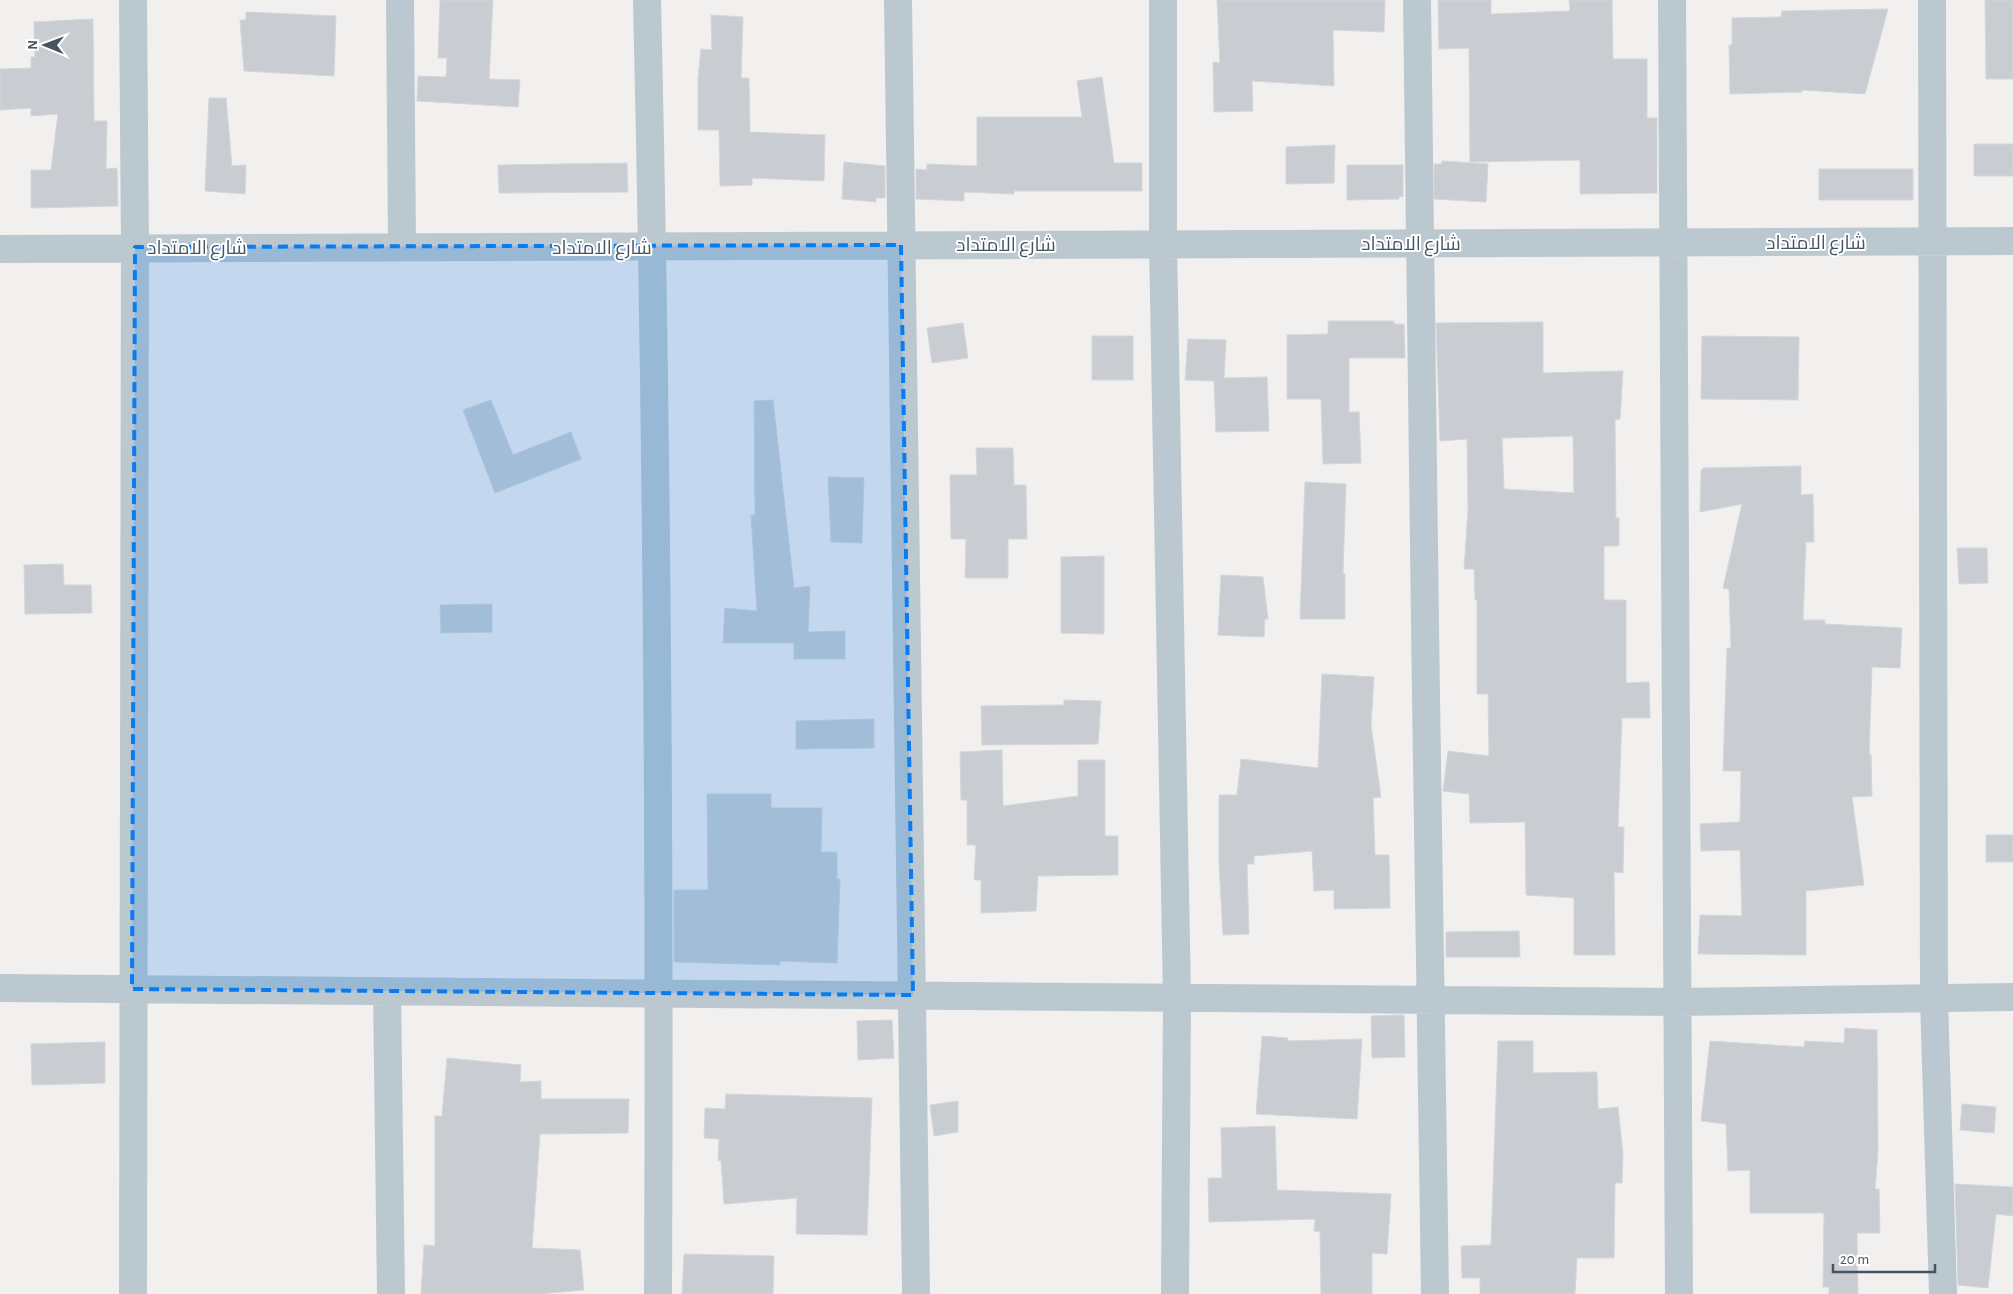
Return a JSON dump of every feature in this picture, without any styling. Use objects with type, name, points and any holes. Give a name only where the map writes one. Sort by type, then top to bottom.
[{"type":"street","points":[[133,1294],[132,989],[136,247],[134,0]]},
{"type":"street","points":[[400,0],[402,246]]},
{"type":"street","points":[[647,0],[653,248],[660,995],[658,1294]]},
{"type":"street","points":[[898,0],[916,1294]]},
{"type":"street","points":[[1163,0],[1163,244],[1177,998],[1175,1294]]},
{"type":"street","points":[[1416,0],[1418,243],[1432,999],[1435,1294]]},
{"type":"street","points":[[1672,0],[1680,1294]]},
{"type":"street","points":[[1932,0],[1934,242],[1934,999],[1943,1294]]},
{"type":"street","name":"شارع الامتداد","points":[[0,249],[402,246],[653,248],[902,245],[2013,241]]},
{"type":"street","points":[[0,988],[1677,1002],[2013,997]]},
{"type":"street","points":[[386,992],[391,1294]]},
{"type":"highlighted area","points":[[901,245],[913,995],[132,989],[135,247]]},
{"type":"building","points":[[440,0],[493,0],[489,79],[520,80],[518,107],[417,101],[418,76],[446,77],[447,58],[438,58]]},
{"type":"building","points":[[1217,0],[1385,0],[1384,32],[1333,30],[1334,86],[1252,81],[1253,111],[1214,112],[1213,62],[1220,63]]},
{"type":"building","points":[[1438,0],[1491,0],[1491,14],[1570,11],[1569,0],[1612,0],[1613,59],[1647,59],[1647,118],[1657,118],[1657,193],[1580,194],[1580,160],[1470,162],[1469,48],[1439,49]]},
{"type":"building","points":[[1985,0],[2013,0],[2013,79],[1986,79]]},
{"type":"building","points":[[1888,9],[1865,94],[1802,90],[1802,92],[1730,94],[1729,45],[1732,45],[1732,18],[1781,17],[1782,11]]},
{"type":"building","points":[[246,12],[336,16],[334,76],[244,71],[240,20],[246,20]]},
{"type":"building","points":[[711,15],[743,17],[741,78],[749,78],[750,132],[825,135],[824,181],[752,178],[752,185],[720,186],[719,130],[698,130],[698,79],[701,49],[712,50]]},
{"type":"building","points":[[93,19],[94,121],[107,121],[106,169],[117,168],[118,206],[31,208],[31,170],[51,170],[58,114],[31,116],[31,108],[0,110],[0,69],[31,68],[31,57],[35,57],[34,22]]},
{"type":"building","points":[[1102,77],[1114,163],[1142,163],[1142,191],[1014,191],[1014,194],[964,192],[964,201],[916,199],[916,169],[927,170],[927,164],[977,166],[977,117],[1082,117],[1077,81]]},
{"type":"building","points":[[209,98],[226,98],[232,166],[246,165],[245,194],[205,191]]},
{"type":"building","points":[[1974,144],[2013,144],[2013,176],[1974,176]]},
{"type":"building","points":[[1335,145],[1334,183],[1286,184],[1286,147]]},
{"type":"building","points":[[1442,161],[1488,164],[1486,202],[1434,199],[1434,164],[1442,164]]},
{"type":"building","points":[[844,162],[885,166],[885,198],[876,198],[876,202],[842,199]]},
{"type":"building","points":[[627,163],[628,192],[499,193],[498,165]]},
{"type":"building","points":[[1347,165],[1403,165],[1403,197],[1399,196],[1399,199],[1347,200]]},
{"type":"building","points":[[1819,169],[1913,169],[1913,200],[1819,200]]},
{"type":"building","points":[[1328,321],[1394,321],[1394,324],[1404,324],[1405,358],[1349,358],[1349,412],[1359,412],[1361,463],[1323,464],[1321,399],[1287,399],[1287,335],[1328,334]]},
{"type":"building","points":[[1543,322],[1543,373],[1623,371],[1620,419],[1615,420],[1616,518],[1619,518],[1619,546],[1604,546],[1604,600],[1626,600],[1626,683],[1649,682],[1650,718],[1622,718],[1618,827],[1624,827],[1623,873],[1614,872],[1615,955],[1574,955],[1574,898],[1526,895],[1525,822],[1470,823],[1469,794],[1443,791],[1448,751],[1489,756],[1488,694],[1477,694],[1477,600],[1475,600],[1474,569],[1464,569],[1468,510],[1467,439],[1440,441],[1436,323]],"holes":[[[1573,436],[1574,493],[1504,489],[1502,438]]]},
{"type":"building","points":[[963,323],[968,358],[932,363],[927,328]]},
{"type":"building","points":[[1092,336],[1133,336],[1133,380],[1092,380]]},
{"type":"building","points":[[1702,336],[1799,337],[1798,400],[1701,399]]},
{"type":"building","points":[[1188,339],[1226,340],[1224,378],[1267,377],[1269,431],[1216,432],[1214,381],[1185,380]]},
{"type":"building","points":[[491,400],[513,455],[571,432],[581,459],[495,493],[463,410]]},
{"type":"building","points":[[773,400],[794,588],[810,586],[808,632],[845,631],[845,659],[794,659],[794,643],[723,643],[725,608],[757,611],[751,515],[755,515],[754,401]]},
{"type":"building","points":[[976,448],[1013,448],[1014,485],[1026,485],[1027,539],[1008,539],[1008,578],[965,578],[966,539],[951,539],[950,475],[977,475]]},
{"type":"building","points":[[1801,466],[1801,495],[1813,494],[1814,542],[1806,542],[1803,620],[1825,620],[1825,624],[1902,628],[1900,668],[1872,667],[1869,755],[1871,754],[1872,796],[1852,797],[1864,885],[1806,891],[1806,955],[1698,954],[1700,915],[1742,916],[1740,850],[1701,851],[1700,824],[1740,822],[1741,771],[1723,771],[1727,648],[1731,648],[1729,589],[1723,588],[1742,504],[1700,512],[1701,471],[1703,468]]},
{"type":"building","points":[[828,477],[864,478],[862,543],[831,542]]},
{"type":"building","points":[[1305,482],[1346,484],[1343,574],[1345,574],[1345,619],[1300,619]]},
{"type":"building","points":[[1957,548],[1987,548],[1988,583],[1959,584]]},
{"type":"building","points":[[1104,556],[1104,634],[1061,633],[1061,557]]},
{"type":"building","points":[[63,564],[64,585],[91,585],[92,613],[25,614],[24,565]]},
{"type":"building","points":[[1221,575],[1263,577],[1268,619],[1265,619],[1264,637],[1218,635]]},
{"type":"building","points":[[492,604],[492,632],[441,633],[440,605]]},
{"type":"building","points":[[1322,674],[1374,677],[1371,725],[1381,797],[1373,798],[1375,855],[1389,855],[1390,908],[1334,909],[1334,890],[1314,891],[1312,851],[1254,856],[1254,864],[1247,864],[1249,934],[1223,935],[1219,864],[1219,795],[1237,795],[1241,759],[1318,768]]},
{"type":"building","points":[[1064,700],[1101,701],[1098,744],[982,745],[981,706],[1064,705]]},
{"type":"building","points":[[874,719],[874,748],[796,749],[796,721]]},
{"type":"building","points":[[1002,750],[1003,806],[1078,796],[1078,760],[1105,760],[1105,836],[1118,836],[1118,875],[1038,876],[1036,911],[981,913],[981,880],[974,880],[976,845],[967,845],[967,800],[961,800],[960,752]]},
{"type":"building","points":[[707,794],[771,794],[771,808],[822,808],[821,852],[837,852],[837,879],[840,879],[837,963],[780,961],[780,965],[674,962],[674,890],[708,890]]},
{"type":"building","points":[[1986,835],[2013,835],[2013,862],[1986,862]]},
{"type":"building","points":[[1519,931],[1520,957],[1446,957],[1446,932]]},
{"type":"building","points":[[1404,1015],[1405,1057],[1372,1058],[1371,1016]]},
{"type":"building","points":[[892,1020],[894,1058],[858,1060],[857,1021]]},
{"type":"building","points":[[1845,1028],[1877,1030],[1878,1151],[1875,1189],[1879,1189],[1880,1233],[1857,1233],[1858,1294],[1829,1294],[1829,1287],[1823,1287],[1824,1213],[1750,1213],[1750,1170],[1728,1171],[1726,1124],[1701,1121],[1710,1041],[1804,1047],[1805,1041],[1844,1043]]},
{"type":"building","points":[[1262,1036],[1288,1038],[1288,1041],[1362,1039],[1357,1119],[1256,1114]]},
{"type":"building","points":[[1498,1041],[1533,1041],[1533,1073],[1597,1072],[1598,1109],[1618,1107],[1623,1154],[1622,1183],[1615,1183],[1614,1258],[1577,1258],[1575,1294],[1480,1294],[1480,1278],[1462,1278],[1461,1246],[1491,1245]]},
{"type":"building","points":[[105,1042],[105,1083],[32,1085],[31,1044]]},
{"type":"building","points":[[447,1058],[521,1065],[520,1082],[541,1081],[541,1099],[629,1099],[628,1133],[540,1134],[532,1248],[580,1250],[584,1290],[540,1294],[421,1294],[424,1245],[435,1246],[435,1116],[442,1116]]},
{"type":"building","points":[[726,1094],[872,1098],[867,1235],[796,1234],[797,1198],[724,1204],[721,1161],[718,1160],[719,1139],[704,1138],[705,1108],[725,1109]]},
{"type":"building","points":[[958,1101],[958,1132],[934,1136],[930,1105]]},
{"type":"building","points":[[1962,1104],[1996,1107],[1994,1133],[1960,1130]]},
{"type":"building","points":[[1275,1126],[1277,1190],[1391,1194],[1387,1254],[1372,1253],[1372,1294],[1321,1294],[1320,1232],[1314,1231],[1315,1219],[1209,1222],[1208,1178],[1222,1178],[1221,1128]]},
{"type":"building","points":[[1955,1184],[2013,1187],[2013,1216],[1996,1214],[1988,1288],[1958,1285]]},
{"type":"building","points":[[684,1254],[774,1256],[773,1294],[682,1294]]}]
